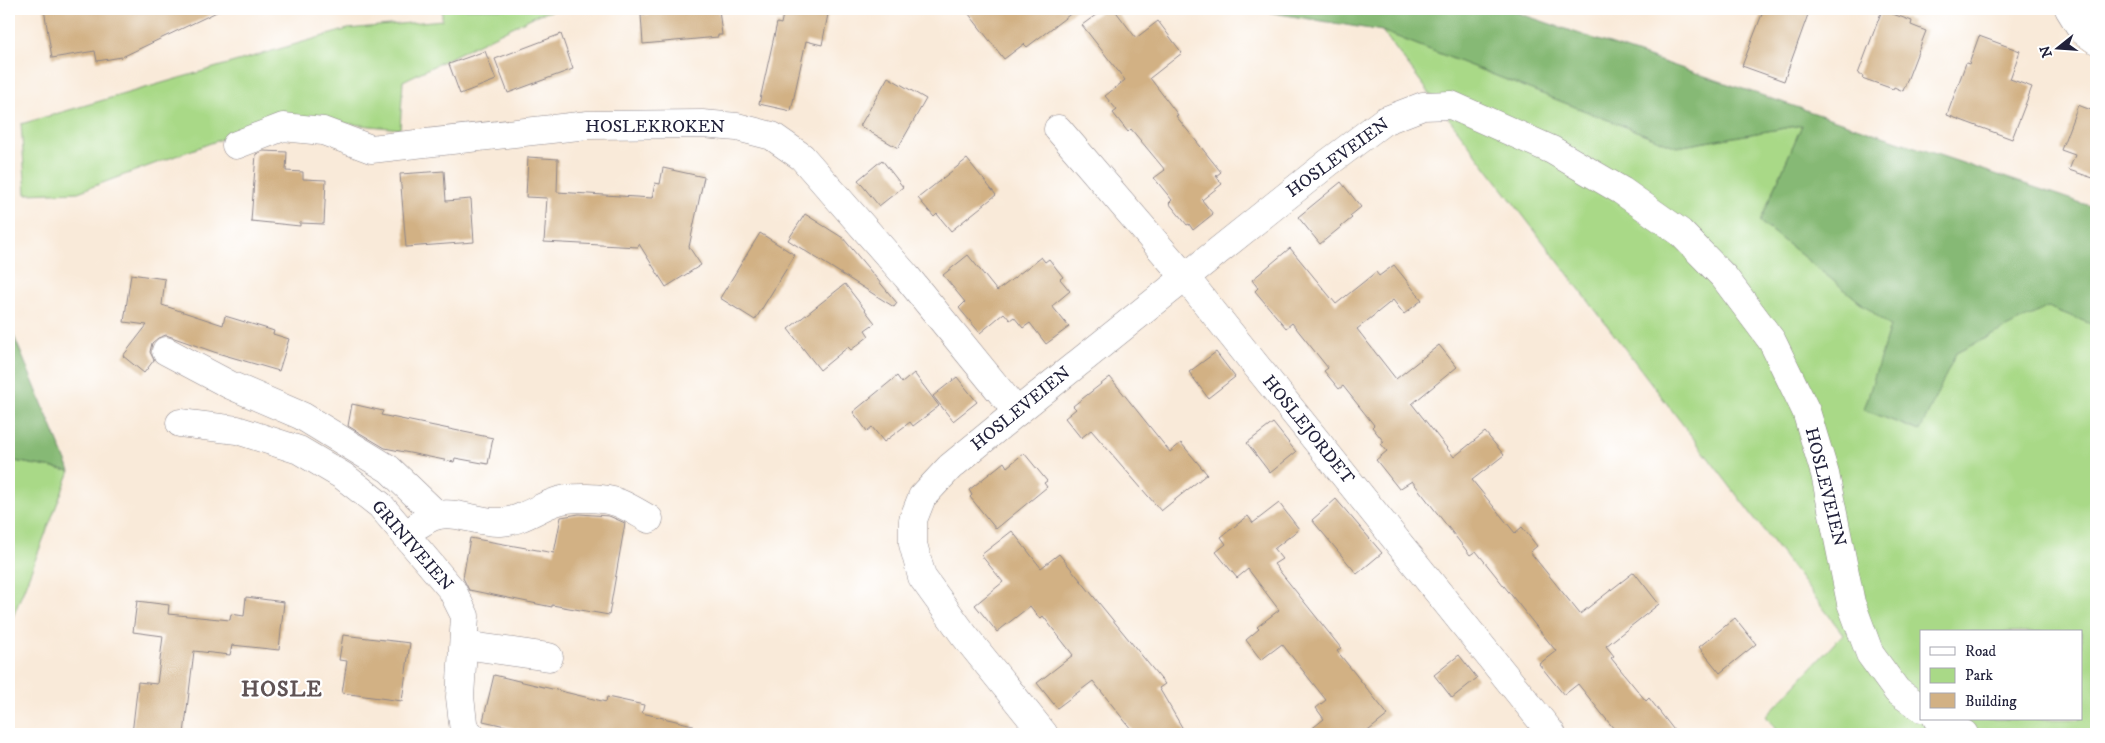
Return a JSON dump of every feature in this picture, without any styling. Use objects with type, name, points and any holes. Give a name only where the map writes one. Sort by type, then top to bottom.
[{"type":"street","points":[[2069,9],[2082,30],[2096,40]]},
{"type":"street","name":"HOSLEVEIEN","points":[[1044,734],[964,635],[922,577],[913,544],[914,520],[922,497],[950,467],[1017,412],[1384,121],[1423,106],[1451,105],[1552,150],[1622,191],[1680,232],[1724,277],[1772,341],[1806,411],[1825,474],[1851,603],[1870,654],[1897,691],[1920,707]]},
{"type":"street","name":"HOSLEKROKEN","points":[[236,145],[282,127],[323,131],[371,149],[588,125],[702,124],[738,127],[772,136],[802,157],[907,277],[1017,412]]},
{"type":"street","name":"HOSLEJORDET","points":[[1058,129],[1185,277],[1552,734]]},
{"type":"street","points":[[166,351],[230,386],[302,416],[389,469],[437,515]]},
{"type":"street","points":[[230,386],[237,430]]},
{"type":"street","name":"GRINIVEIEN","points":[[180,423],[237,430],[299,450],[343,476],[380,505],[452,590],[465,616],[460,697],[464,731],[470,734]]},
{"type":"street","points":[[408,536],[422,523],[437,515],[451,514],[501,522],[535,512],[556,501],[578,498],[618,503],[649,520]]},
{"type":"street","points":[[464,645],[548,656]]},
{"type":"street","points":[[1939,720],[1964,734]]},
{"type":"green space","points":[[442,9],[560,9],[539,14],[403,81],[400,129],[301,119],[238,133],[78,192],[26,194],[21,124],[348,29],[442,20]]},
{"type":"green space","points":[[1249,9],[1506,9],[2096,208],[2096,326],[2048,307],[1956,353],[1920,431],[1864,410],[1890,326],[1760,222],[1802,125],[1677,147],[1382,31]]},
{"type":"green space","points":[[1382,31],[1677,147],[1802,125],[1760,222],[1890,326],[1865,410],[1919,431],[1956,353],[2048,306],[2096,326],[2096,734],[1779,734],[1766,716],[1843,634]]},
{"type":"green space","points":[[9,324],[70,471],[9,460]]},
{"type":"green space","points":[[9,460],[70,471],[9,627]]},
{"type":"building","points":[[44,9],[223,9],[122,57],[97,61],[95,51],[52,58]]},
{"type":"building","points":[[675,9],[719,9],[722,35],[718,35],[718,37],[643,44],[641,15],[675,12]]},
{"type":"building","points":[[784,9],[829,9],[822,45],[806,41],[791,111],[759,104],[777,23],[781,24]]},
{"type":"building","points":[[965,9],[1077,9],[1027,47],[1024,44],[1004,59]]},
{"type":"building","points":[[1104,9],[1114,9],[1136,38],[1158,21],[1182,53],[1150,78],[1178,115],[1176,116],[1221,172],[1216,176],[1222,184],[1202,200],[1213,214],[1193,230],[1169,203],[1172,200],[1154,178],[1165,170],[1131,129],[1128,132],[1113,113],[1117,110],[1105,96],[1125,80],[1082,25]]},
{"type":"building","points":[[1764,9],[1810,9],[1784,81],[1742,66]]},
{"type":"building","points":[[1882,10],[1912,21],[1911,25],[1926,31],[1903,91],[1862,78],[1863,76],[1858,74]]},
{"type":"building","points":[[561,34],[573,69],[508,93],[495,59]]},
{"type":"building","points":[[1979,36],[2020,51],[2010,79],[2032,87],[2012,139],[1947,115],[1966,63],[1969,64]]},
{"type":"building","points":[[485,51],[496,80],[460,94],[449,64]]},
{"type":"building","points":[[888,77],[926,99],[898,148],[860,126]]},
{"type":"building","points":[[2093,104],[2096,104],[2096,179],[2069,170],[2075,155],[2061,150],[2078,105],[2091,110]]},
{"type":"building","points":[[263,151],[287,152],[286,171],[303,172],[303,179],[326,180],[324,224],[300,223],[300,226],[251,221],[256,154]]},
{"type":"building","points":[[528,157],[558,159],[557,192],[652,198],[655,183],[660,184],[663,168],[704,177],[689,247],[701,265],[666,287],[639,244],[638,247],[544,242],[547,198],[526,197]]},
{"type":"building","points":[[967,159],[996,195],[951,231],[937,214],[934,217],[918,198]]},
{"type":"building","points":[[882,160],[903,187],[879,206],[858,180]]},
{"type":"building","points":[[444,171],[446,201],[471,199],[474,242],[406,247],[400,174]]},
{"type":"building","points":[[1341,182],[1361,207],[1350,216],[1352,218],[1320,244],[1298,217]]},
{"type":"building","points":[[805,214],[843,238],[897,303],[894,307],[788,240]]},
{"type":"building","points":[[760,233],[795,255],[755,320],[720,298]]},
{"type":"building","points":[[1290,248],[1336,304],[1376,272],[1379,276],[1394,265],[1422,300],[1404,314],[1393,300],[1357,329],[1396,379],[1439,345],[1457,367],[1412,404],[1454,457],[1485,432],[1504,455],[1472,480],[1515,533],[1522,527],[1537,546],[1530,552],[1580,614],[1634,572],[1659,604],[1606,646],[1614,656],[1611,658],[1646,701],[1649,698],[1677,734],[1618,734],[1578,684],[1564,695],[1539,664],[1556,651],[1476,551],[1470,555],[1412,481],[1399,489],[1376,460],[1387,451],[1381,444],[1384,442],[1372,427],[1374,425],[1343,386],[1339,389],[1324,371],[1328,368],[1292,323],[1286,328],[1255,291],[1258,288],[1252,280]]},
{"type":"building","points":[[968,255],[997,291],[1041,257],[1045,262],[1049,259],[1063,277],[1060,279],[1070,291],[1052,306],[1069,327],[1046,344],[1030,323],[1023,328],[1014,317],[1010,320],[1004,313],[980,333],[959,308],[965,302],[943,275]]},
{"type":"building","points":[[131,274],[165,279],[162,305],[223,325],[225,316],[274,331],[273,334],[289,339],[279,371],[214,352],[166,335],[152,343],[150,352],[154,360],[144,373],[123,356],[147,325],[124,322]]},
{"type":"building","points":[[845,284],[875,323],[865,330],[869,336],[851,350],[848,347],[820,370],[788,329]]},
{"type":"building","points":[[1216,352],[1235,377],[1208,398],[1189,372]]},
{"type":"building","points":[[914,373],[939,406],[913,426],[910,422],[884,442],[872,427],[867,431],[853,412],[897,376],[902,383]]},
{"type":"building","points":[[957,377],[977,402],[953,421],[933,396]]},
{"type":"building","points":[[1110,377],[1170,452],[1181,443],[1207,474],[1161,511],[1091,430],[1081,438],[1065,418],[1076,409],[1073,406]]},
{"type":"building","points":[[352,404],[383,411],[381,415],[493,438],[488,464],[455,458],[454,462],[385,448],[348,426]]},
{"type":"building","points":[[1273,423],[1296,452],[1270,473],[1247,443]]},
{"type":"building","points":[[1024,453],[1047,481],[1044,483],[1047,487],[996,529],[970,497],[972,495],[969,490],[1004,462],[1007,467]]},
{"type":"building","points":[[1336,499],[1382,553],[1357,574],[1312,520]]},
{"type":"building","points":[[1279,503],[1299,529],[1274,549],[1282,559],[1274,564],[1341,648],[1337,651],[1388,715],[1364,734],[1305,734],[1324,719],[1316,708],[1326,700],[1282,644],[1261,660],[1246,640],[1259,629],[1257,627],[1279,610],[1248,569],[1237,578],[1216,552],[1226,544],[1221,537],[1248,516],[1253,523]]},
{"type":"building","points":[[579,514],[609,516],[625,523],[609,615],[552,605],[552,607],[469,590],[463,578],[470,538],[554,553],[561,517]]},
{"type":"building","points":[[1012,531],[1041,568],[1059,554],[1165,684],[1159,688],[1186,734],[1135,734],[1093,681],[1057,708],[1037,683],[1073,655],[1043,616],[1040,619],[1030,606],[997,632],[975,605],[1003,582],[981,555]]},
{"type":"building","points":[[246,597],[284,602],[279,650],[232,645],[230,655],[194,651],[184,734],[132,734],[138,682],[157,684],[163,636],[133,632],[137,601],[169,605],[168,614],[230,620],[231,614],[244,616]]},
{"type":"building","points":[[1735,618],[1756,644],[1720,673],[1699,647]]},
{"type":"building","points":[[343,635],[410,643],[402,701],[342,693],[347,661],[339,660]]},
{"type":"building","points":[[1459,655],[1477,678],[1452,698],[1434,675]]},
{"type":"building","points":[[494,675],[606,702],[607,697],[644,705],[642,713],[693,725],[692,734],[541,734],[483,721]]},
{"type":"district","name":"HOSLE","points":[[282,689]]}]
